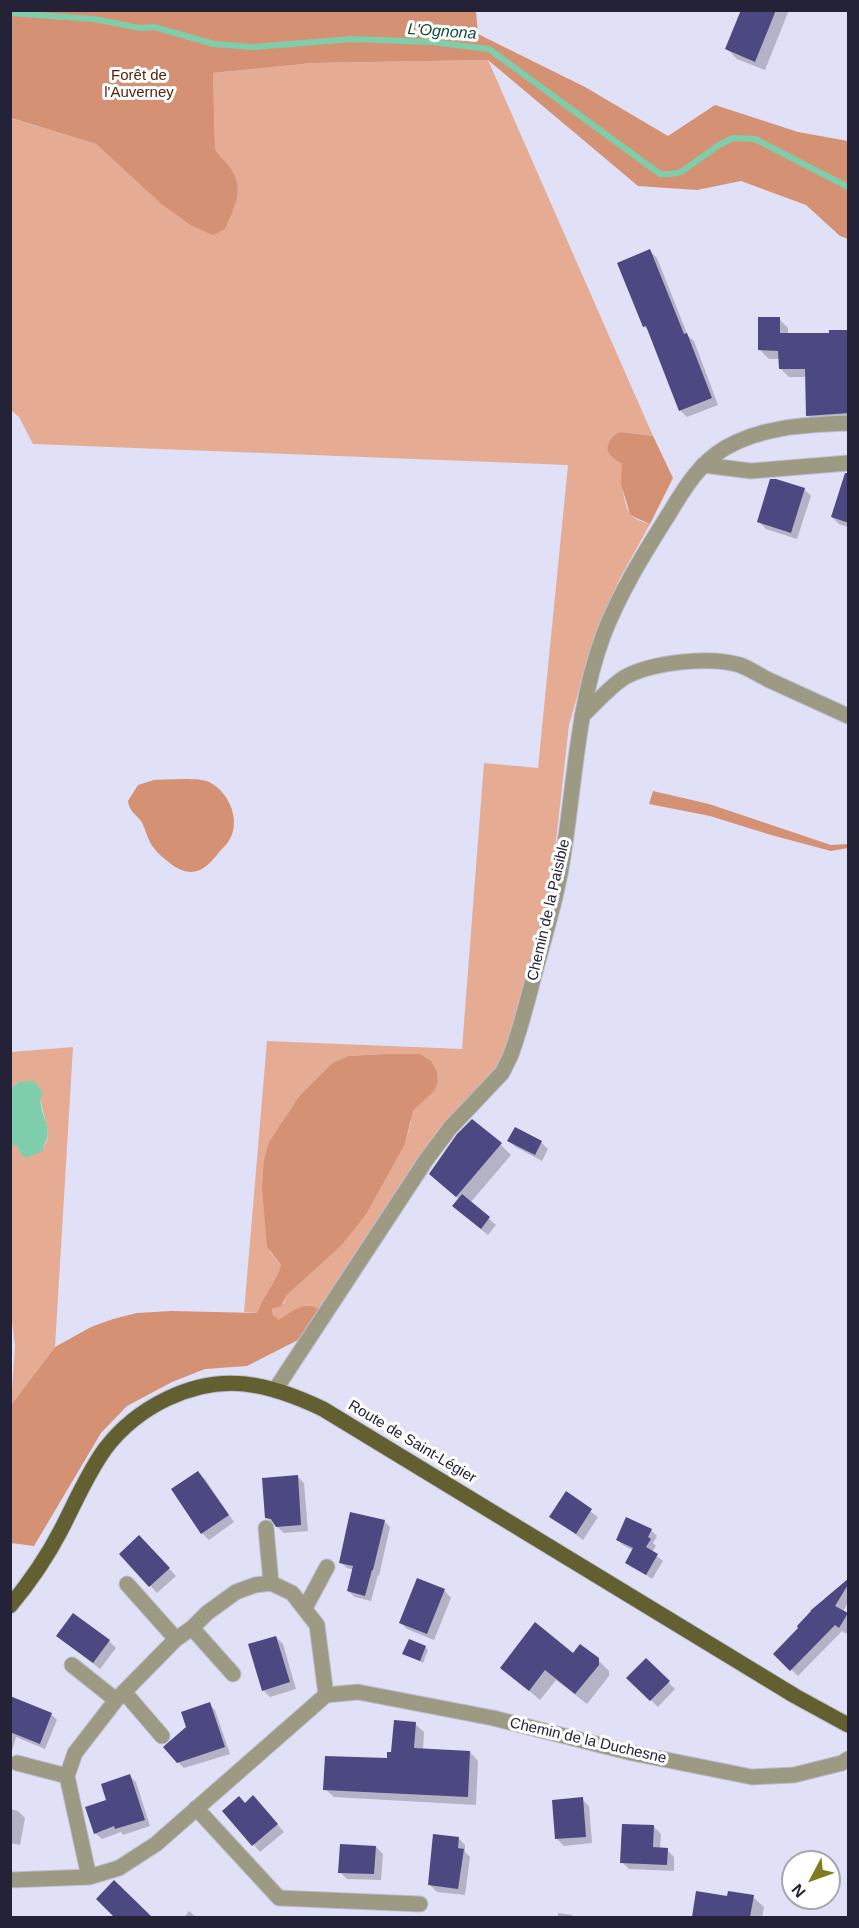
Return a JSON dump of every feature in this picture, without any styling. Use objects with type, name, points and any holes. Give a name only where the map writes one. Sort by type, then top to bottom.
[{"type":"main road","name":"Route de Saint-Légier","points":[[10,1606],[43,1563],[105,1450],[130,1424],[160,1402],[190,1390],[242,1383],[275,1390],[307,1401],[344,1421],[785,1690],[849,1725]]},
{"type":"street","name":"Chemin de la Paisible","points":[[275,1390],[426,1160],[450,1128],[502,1073],[510,1057],[557,887],[564,853],[582,716],[602,638],[647,549],[691,479],[703,465],[726,447],[764,432],[809,425],[849,423]]},
{"type":"street","points":[[703,465],[751,471],[849,463]]},
{"type":"street","points":[[582,716],[620,681],[635,673],[649,668],[683,663],[718,662],[749,669],[849,716]]},
{"type":"street","points":[[266,1528],[271,1583]]},
{"type":"street","points":[[305,1608],[327,1567]]},
{"type":"street","points":[[10,1880],[89,1877],[119,1868],[156,1844],[326,1695],[317,1625],[292,1593],[271,1583],[255,1585],[236,1592],[207,1613],[192,1628],[176,1639],[121,1696],[75,1753],[67,1776],[89,1877]]},
{"type":"street","points":[[127,1584],[176,1639]]},
{"type":"street","points":[[192,1628],[233,1674]]},
{"type":"street","points":[[72,1665],[121,1696],[162,1736]]},
{"type":"street","name":"Chemin de la Duchesne","points":[[326,1695],[358,1692],[493,1718],[632,1754],[752,1777],[794,1775],[842,1763],[849,1759]]},
{"type":"street","points":[[17,1763],[67,1776]]},
{"type":"street","points":[[196,1808],[279,1898],[420,1904]]},
{"type":"shaded area","points":[[488,60],[653,436],[621,432],[612,438],[615,459],[622,464],[623,491],[628,511],[636,519],[650,524],[619,580],[594,637],[569,725],[553,868],[514,1030],[495,1069],[437,1131],[320,1310],[287,1314],[279,1321],[273,1315],[272,1309],[284,1303],[287,1295],[340,1247],[405,1144],[413,1111],[434,1090],[438,1081],[437,1072],[385,1054],[348,1056],[332,1063],[301,1094],[270,1252],[281,1265],[257,1313],[244,1312],[267,1041],[462,1049],[484,763],[538,768],[568,465],[33,444],[19,417],[11,410],[10,118],[96,144],[160,203],[230,167],[218,156],[215,148],[213,73],[313,63]]},
{"type":"shaded area","points":[[73,1047],[55,1347],[11,1405],[15,1346],[10,1304],[10,1107],[13,1133],[11,1142],[17,1146],[20,1153],[43,1146],[48,1137],[48,1131],[41,1100],[18,1082],[11,1089],[11,1052]]},
{"type":"shaded area","points":[[34,1081],[42,1091],[41,1105],[48,1136],[43,1151],[26,1158],[17,1146],[11,1144],[11,1089],[18,1082]]},
{"type":"green space","name":"Forêt de l'Auverney","points":[[11,10],[476,11],[478,34],[585,87],[668,136],[715,105],[798,132],[848,141],[848,239],[840,236],[806,205],[741,181],[697,190],[638,186],[488,60],[313,63],[213,73],[215,148],[234,174],[238,190],[235,205],[225,229],[213,235],[192,226],[160,203],[96,144],[11,118]]},
{"type":"green space","points":[[621,432],[653,436],[673,478],[650,524],[630,514],[621,484],[622,464],[608,452],[611,439]]},
{"type":"green space","points":[[154,780],[204,780],[216,786],[227,798],[234,822],[231,837],[209,864],[202,869],[195,872],[184,871],[158,853],[142,823],[131,809],[128,801],[138,785]]},
{"type":"green space","points":[[653,791],[709,804],[831,845],[848,844],[848,848],[831,851],[710,816],[649,804]]},
{"type":"green space","points":[[420,1054],[431,1061],[437,1072],[438,1081],[435,1090],[413,1111],[405,1144],[366,1214],[340,1247],[287,1295],[281,1306],[272,1309],[273,1315],[279,1320],[304,1306],[320,1310],[298,1340],[247,1366],[205,1369],[172,1382],[127,1406],[101,1433],[34,1546],[11,1543],[11,1405],[55,1347],[91,1327],[137,1313],[171,1311],[257,1313],[281,1265],[267,1247],[262,1188],[264,1160],[269,1142],[301,1094],[332,1063],[348,1056]]},
{"type":"building","points":[[741,10],[776,10],[755,62],[725,49]]},
{"type":"building","points":[[650,249],[684,334],[687,333],[712,398],[679,411],[646,326],[643,327],[617,263]]},
{"type":"building","points":[[758,317],[780,317],[780,333],[829,333],[829,330],[849,330],[849,413],[806,416],[805,369],[779,369],[778,351],[758,350]]},
{"type":"building","points":[[845,473],[849,473],[849,523],[831,517]]},
{"type":"building","points":[[770,479],[805,488],[791,533],[757,522]]},
{"type":"building","points":[[472,1119],[502,1143],[456,1197],[429,1174],[457,1134]]},
{"type":"building","points":[[515,1127],[542,1141],[535,1155],[507,1141]]},
{"type":"building","points":[[462,1194],[490,1217],[481,1229],[452,1206]]},
{"type":"building","points":[[198,1471],[229,1515],[201,1534],[171,1489]]},
{"type":"building","points":[[298,1475],[301,1525],[276,1527],[271,1519],[265,1518],[262,1478]]},
{"type":"building","points":[[566,1491],[592,1509],[576,1534],[549,1517]]},
{"type":"building","points":[[350,1512],[385,1520],[365,1596],[347,1591],[353,1566],[339,1563]]},
{"type":"building","points":[[626,1517],[652,1529],[648,1537],[651,1539],[646,1547],[658,1554],[646,1575],[625,1563],[633,1548],[616,1540]]},
{"type":"building","points":[[139,1535],[170,1568],[149,1587],[119,1554]]},
{"type":"building","points":[[417,1578],[445,1589],[427,1634],[399,1623]]},
{"type":"building","points":[[849,1578],[849,1583],[835,1606],[848,1613],[839,1628],[835,1625],[790,1671],[773,1654],[798,1628],[797,1626],[810,1611]]},
{"type":"building","points":[[73,1613],[110,1640],[93,1663],[56,1636]]},
{"type":"building","points":[[535,1622],[573,1653],[580,1644],[599,1658],[599,1665],[575,1694],[545,1670],[529,1691],[500,1668]]},
{"type":"building","points":[[276,1636],[290,1682],[262,1691],[248,1644]]},
{"type":"building","points":[[409,1639],[426,1646],[420,1661],[402,1654]]},
{"type":"building","points":[[646,1658],[670,1681],[650,1701],[626,1678]]},
{"type":"building","points":[[10,1696],[52,1713],[40,1744],[10,1732]]},
{"type":"building","points":[[210,1702],[225,1747],[177,1763],[163,1747],[186,1727],[181,1712]]},
{"type":"building","points":[[394,1720],[416,1722],[414,1748],[470,1751],[468,1797],[323,1790],[325,1756],[387,1758],[387,1752],[391,1752]]},
{"type":"building","points":[[130,1774],[145,1820],[115,1829],[114,1826],[94,1834],[85,1807],[106,1800],[101,1784]]},
{"type":"building","points":[[253,1795],[278,1824],[252,1846],[222,1811],[239,1796],[245,1803]]},
{"type":"building","points":[[583,1797],[586,1837],[555,1839],[552,1800]]},
{"type":"building","points":[[622,1824],[654,1825],[653,1847],[668,1848],[667,1865],[620,1863]]},
{"type":"building","points":[[433,1834],[459,1837],[458,1848],[464,1849],[458,1889],[428,1885]]},
{"type":"building","points":[[340,1844],[376,1846],[374,1874],[338,1873]]},
{"type":"building","points":[[114,1880],[152,1917],[114,1917],[96,1899]]},
{"type":"building","points":[[696,1891],[727,1896],[728,1891],[754,1895],[750,1917],[692,1917]]},
{"type":"waterway","name":"L'Ognona","points":[[10,13],[94,19],[140,28],[154,27],[214,44],[253,47],[352,39],[432,42],[489,49],[660,174],[681,172],[719,145],[733,138],[755,139],[848,187]]}]
